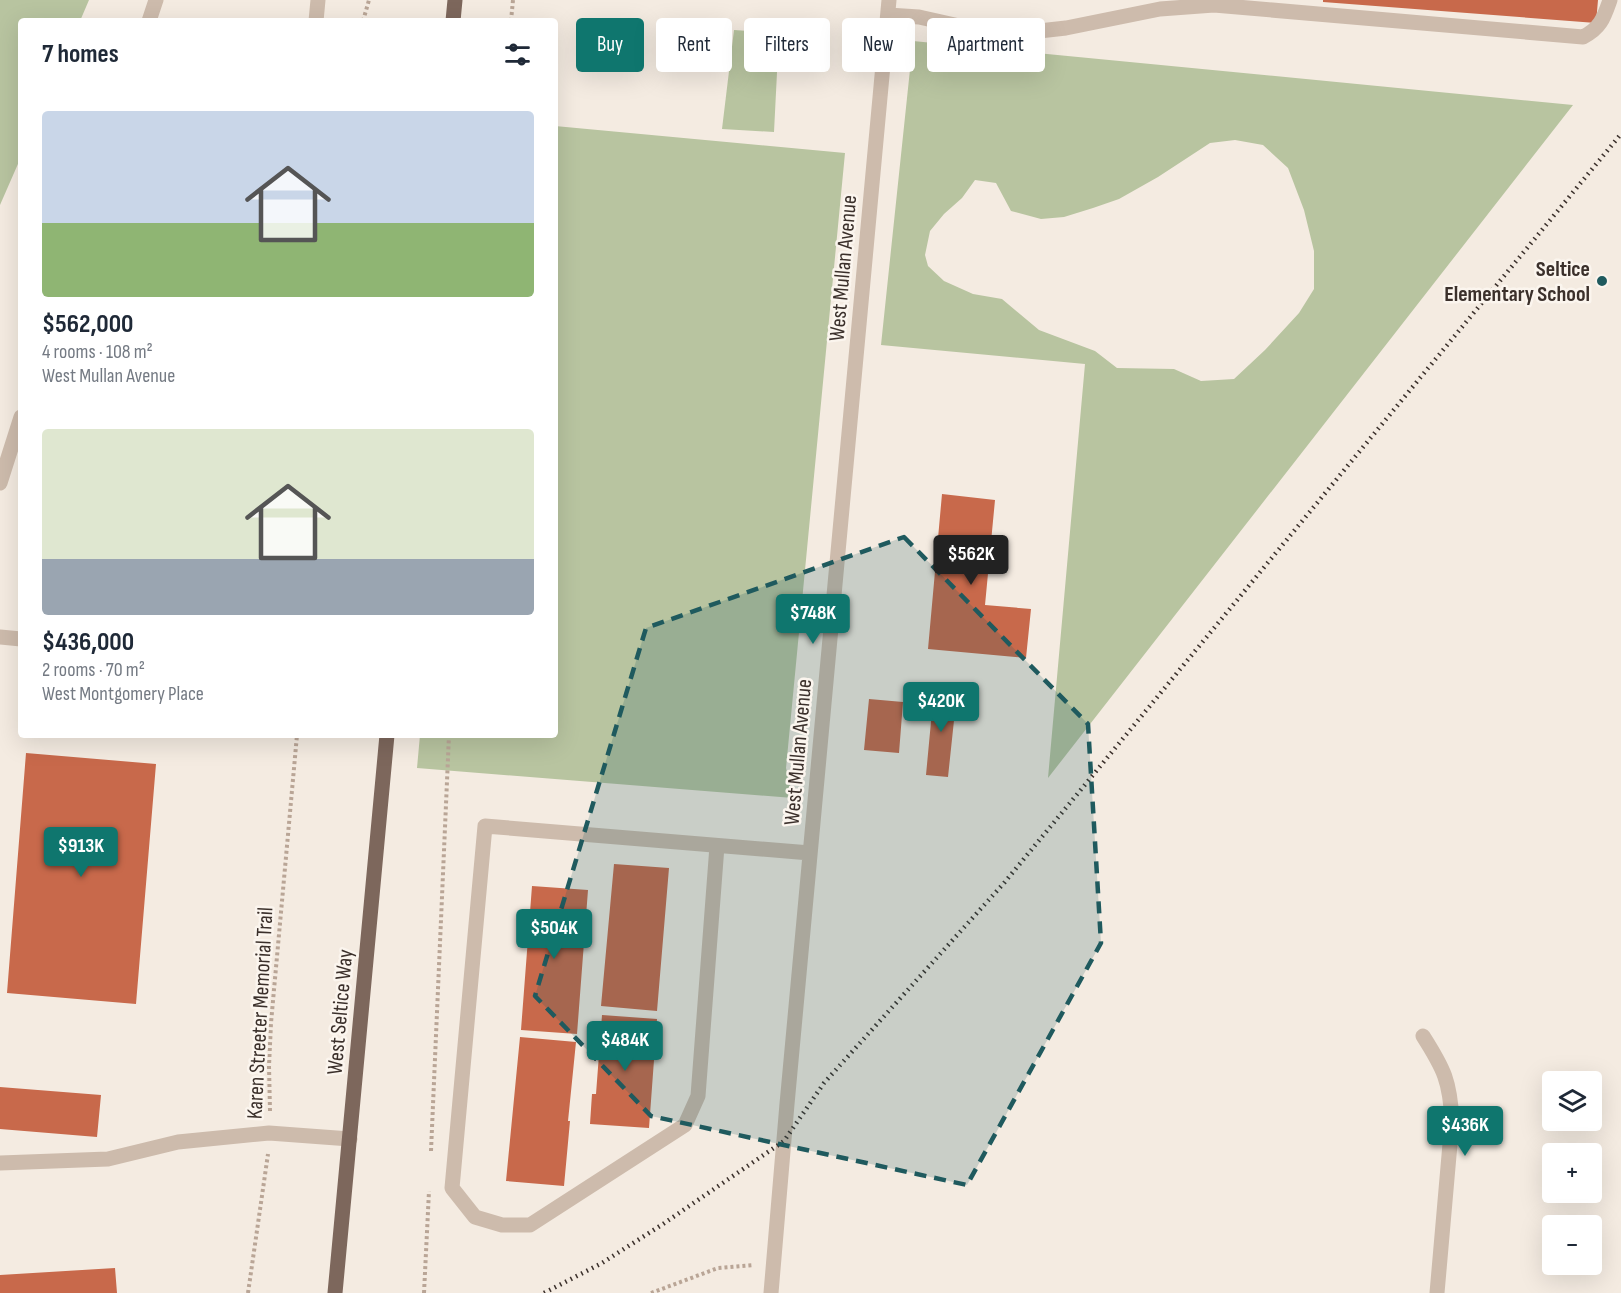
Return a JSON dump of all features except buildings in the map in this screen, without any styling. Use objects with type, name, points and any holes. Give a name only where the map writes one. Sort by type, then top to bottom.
[{"type":"main road","points":[[453,18],[455,0]]},
{"type":"main road","name":"West Seltice Way","points":[[335,1293],[387,738]]},
{"type":"street","points":[[150,18],[156,0]]},
{"type":"street","points":[[316,18],[318,0]]},
{"type":"street","points":[[888,8],[994,34],[1066,28],[1160,9],[1214,4],[1583,37],[1594,32],[1603,20],[1610,0]]},
{"type":"street","name":"West Mullan Avenue","points":[[771,1293],[888,8]]},
{"type":"street","points":[[0,483],[18,426]]},
{"type":"street","points":[[0,637],[18,639]]},
{"type":"street","points":[[717,846],[698,1096],[685,1125],[530,1225],[502,1226],[475,1217],[452,1188],[486,826],[810,853]]},
{"type":"street","points":[[1423,1036],[1439,1061],[1447,1079],[1451,1098],[1452,1121],[1437,1293]]},
{"type":"street","points":[[0,1163],[108,1159],[178,1142],[269,1133],[350,1139]]},
{"type":"path","points":[[364,18],[369,0]]},
{"type":"path","points":[[511,18],[513,0]]},
{"type":"path","name":"Karen Streeter Memorial Trail","points":[[248,1293],[269,1133],[271,1023],[297,738]]},
{"type":"path","points":[[431,1155],[449,738]]},
{"type":"path","points":[[424,1293],[429,1189]]},
{"type":"path","points":[[651,1293],[718,1268],[774,1264]]},
{"type":"highlighted area","points":[[904,537],[1088,724],[1101,943],[967,1185],[651,1116],[535,996],[646,628]]},
{"type":"green space","points":[[0,0],[89,0],[81,18],[18,18],[18,164],[0,205]]},
{"type":"green space","points":[[734,30],[744,31],[744,72],[777,72],[774,132],[722,129],[729,72],[732,72]]},
{"type":"green space","points":[[915,41],[927,42],[927,72],[1045,72],[1045,54],[1573,105],[1048,778],[1085,364],[881,345],[910,72],[915,72]],"holes":[[[1235,140],[1263,145],[1288,168],[1304,210],[1314,251],[1314,289],[1299,313],[1234,379],[1201,381],[1174,369],[1117,368],[1095,351],[1039,330],[1002,299],[973,294],[944,281],[928,266],[925,255],[930,231],[962,198],[975,180],[996,183],[1011,211],[1041,219],[1064,217],[1119,199],[1210,143]]]},
{"type":"green space","points":[[558,126],[845,153],[786,768],[793,798],[417,768],[420,738],[558,738]]},
{"type":"railway","points":[[544,1293],[602,1263],[784,1141],[824,1083],[1004,883],[1621,134]]},
{"type":"place","name":"Seltice Elementary School","points":[[1602,281]]}]
